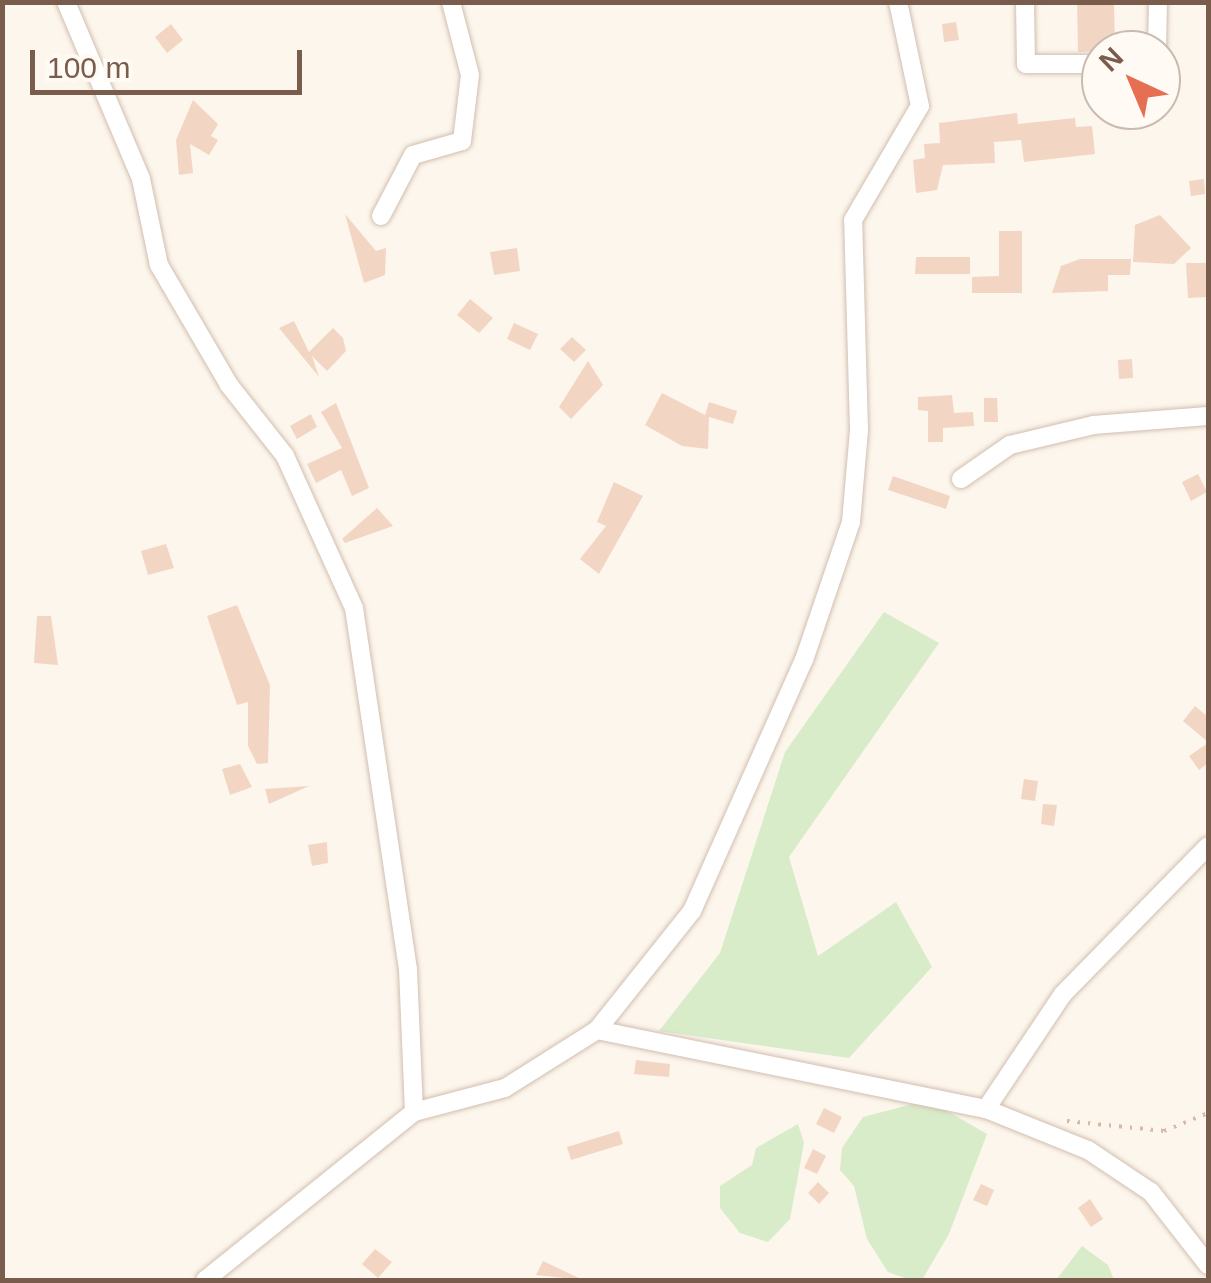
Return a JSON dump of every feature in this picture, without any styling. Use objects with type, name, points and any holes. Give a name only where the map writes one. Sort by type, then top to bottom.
[{"type":"street","points":[[66,2],[141,179],[159,265],[229,384],[285,456],[354,608],[408,969],[414,1112]]},
{"type":"street","points":[[381,216],[413,155],[462,141],[470,75],[451,2]]},
{"type":"street","points":[[205,1280],[414,1112],[505,1088],[598,1030],[692,910],[804,660],[851,522],[859,430],[853,220],[920,106],[898,2]]},
{"type":"street","points":[[1026,2],[1026,64],[1081,64]]},
{"type":"street","points":[[1158,2],[1158,30]]},
{"type":"street","points":[[961,479],[1010,445],[1093,425],[1208,416]]},
{"type":"street","points":[[986,1109],[1063,994],[1208,846]]},
{"type":"street","points":[[598,1030],[986,1109],[1088,1150],[1151,1192],[1208,1265]]},
{"type":"path","points":[[1056,1120],[1164,1130],[1208,1113]]},
{"type":"green space","points":[[884,612],[939,643],[789,857],[818,956],[896,902],[932,967],[849,1058],[659,1031],[720,953],[785,752]]},
{"type":"green space","points":[[928,1100],[987,1134],[949,1234],[922,1280],[910,1280],[888,1272],[867,1239],[854,1186],[840,1170],[842,1148],[863,1117]]},
{"type":"green space","points":[[798,1124],[804,1143],[790,1219],[768,1242],[740,1233],[720,1208],[720,1186],[752,1165],[756,1148]]},
{"type":"green space","points":[[1082,1246],[1108,1265],[1114,1280],[1056,1280]]},
{"type":"building","points":[[1077,2],[1114,2],[1115,30],[1081,30],[1078,52]]},
{"type":"building","points":[[956,22],[959,40],[944,42],[942,24]]},
{"type":"building","points":[[171,24],[183,40],[167,53],[155,37]]},
{"type":"building","points":[[193,100],[218,124],[211,136],[218,140],[209,155],[190,144],[193,173],[179,175],[176,140]]},
{"type":"building","points":[[1017,113],[1018,124],[1075,118],[1076,127],[1092,130],[1095,154],[1024,162],[1021,140],[994,142],[995,163],[943,165],[937,190],[916,193],[913,160],[925,158],[924,144],[940,143],[939,123]]},
{"type":"building","points":[[1204,179],[1205,194],[1191,196],[1189,181]]},
{"type":"building","points":[[345,214],[376,251],[386,248],[385,275],[364,283]]},
{"type":"building","points":[[1160,215],[1191,248],[1174,264],[1133,262],[1135,225]]},
{"type":"building","points":[[999,231],[1022,231],[1022,293],[972,293],[972,277],[999,276]]},
{"type":"building","points":[[517,248],[520,271],[494,275],[490,252]]},
{"type":"building","points":[[916,257],[970,257],[970,274],[915,274]]},
{"type":"building","points":[[1080,259],[1131,259],[1130,275],[1108,275],[1108,291],[1052,293],[1061,266]]},
{"type":"building","points":[[1186,263],[1208,263],[1208,297],[1188,298]]},
{"type":"building","points":[[470,299],[493,318],[479,333],[457,315]]},
{"type":"building","points":[[294,321],[309,352],[333,328],[343,338],[346,351],[327,371],[312,356],[319,377],[279,328]]},
{"type":"building","points":[[514,323],[538,334],[530,350],[507,339]]},
{"type":"building","points":[[572,337],[586,350],[574,362],[560,349]]},
{"type":"building","points":[[1132,359],[1133,378],[1119,379],[1118,360]]},
{"type":"building","points":[[588,361],[603,385],[571,419],[559,407]]},
{"type":"building","points":[[662,393],[705,415],[709,402],[737,411],[733,424],[709,417],[708,449],[682,446],[645,425]]},
{"type":"building","points":[[952,395],[954,413],[973,412],[974,426],[943,428],[943,442],[928,442],[928,411],[918,410],[918,397]]},
{"type":"building","points":[[984,398],[997,398],[998,422],[984,422]]},
{"type":"building","points":[[336,403],[369,488],[352,496],[341,470],[316,483],[307,464],[342,448],[321,412]]},
{"type":"building","points":[[311,414],[317,427],[297,439],[290,426]]},
{"type":"building","points":[[1198,474],[1207,492],[1191,501],[1182,482]]},
{"type":"building","points":[[893,476],[950,496],[946,509],[888,490]]},
{"type":"building","points":[[614,482],[643,496],[599,574],[580,559],[606,526],[597,522]]},
{"type":"building","points":[[377,508],[393,526],[345,543],[342,539]]},
{"type":"building","points":[[166,544],[174,568],[148,575],[141,551]]},
{"type":"building","points":[[237,605],[270,685],[268,763],[257,764],[248,746],[248,702],[237,705],[207,616]]},
{"type":"building","points":[[37,616],[51,616],[58,665],[34,663]]},
{"type":"building","points":[[1195,706],[1208,717],[1208,742],[1183,721]]},
{"type":"building","points":[[1208,743],[1208,763],[1199,770],[1189,756]]},
{"type":"building","points":[[240,764],[252,787],[230,795],[222,769]]},
{"type":"building","points":[[1024,779],[1038,781],[1035,801],[1021,799]]},
{"type":"building","points":[[309,786],[269,804],[265,789]]},
{"type":"building","points":[[1043,804],[1057,805],[1054,826],[1041,824]]},
{"type":"building","points":[[327,842],[328,863],[312,866],[308,845]]},
{"type":"building","points":[[636,1060],[670,1064],[669,1077],[634,1074]]},
{"type":"building","points":[[824,1108],[842,1117],[834,1133],[816,1124]]},
{"type":"building","points":[[619,1131],[623,1144],[571,1160],[567,1147]]},
{"type":"building","points":[[813,1149],[826,1156],[817,1174],[804,1168]]},
{"type":"building","points":[[818,1182],[829,1193],[819,1204],[808,1193]]},
{"type":"building","points":[[981,1184],[994,1190],[987,1206],[973,1200]]},
{"type":"building","points":[[1090,1199],[1103,1219],[1091,1227],[1078,1208]]},
{"type":"building","points":[[375,1249],[392,1262],[378,1278],[362,1264]]},
{"type":"building","points":[[543,1261],[583,1280],[536,1275]]}]
